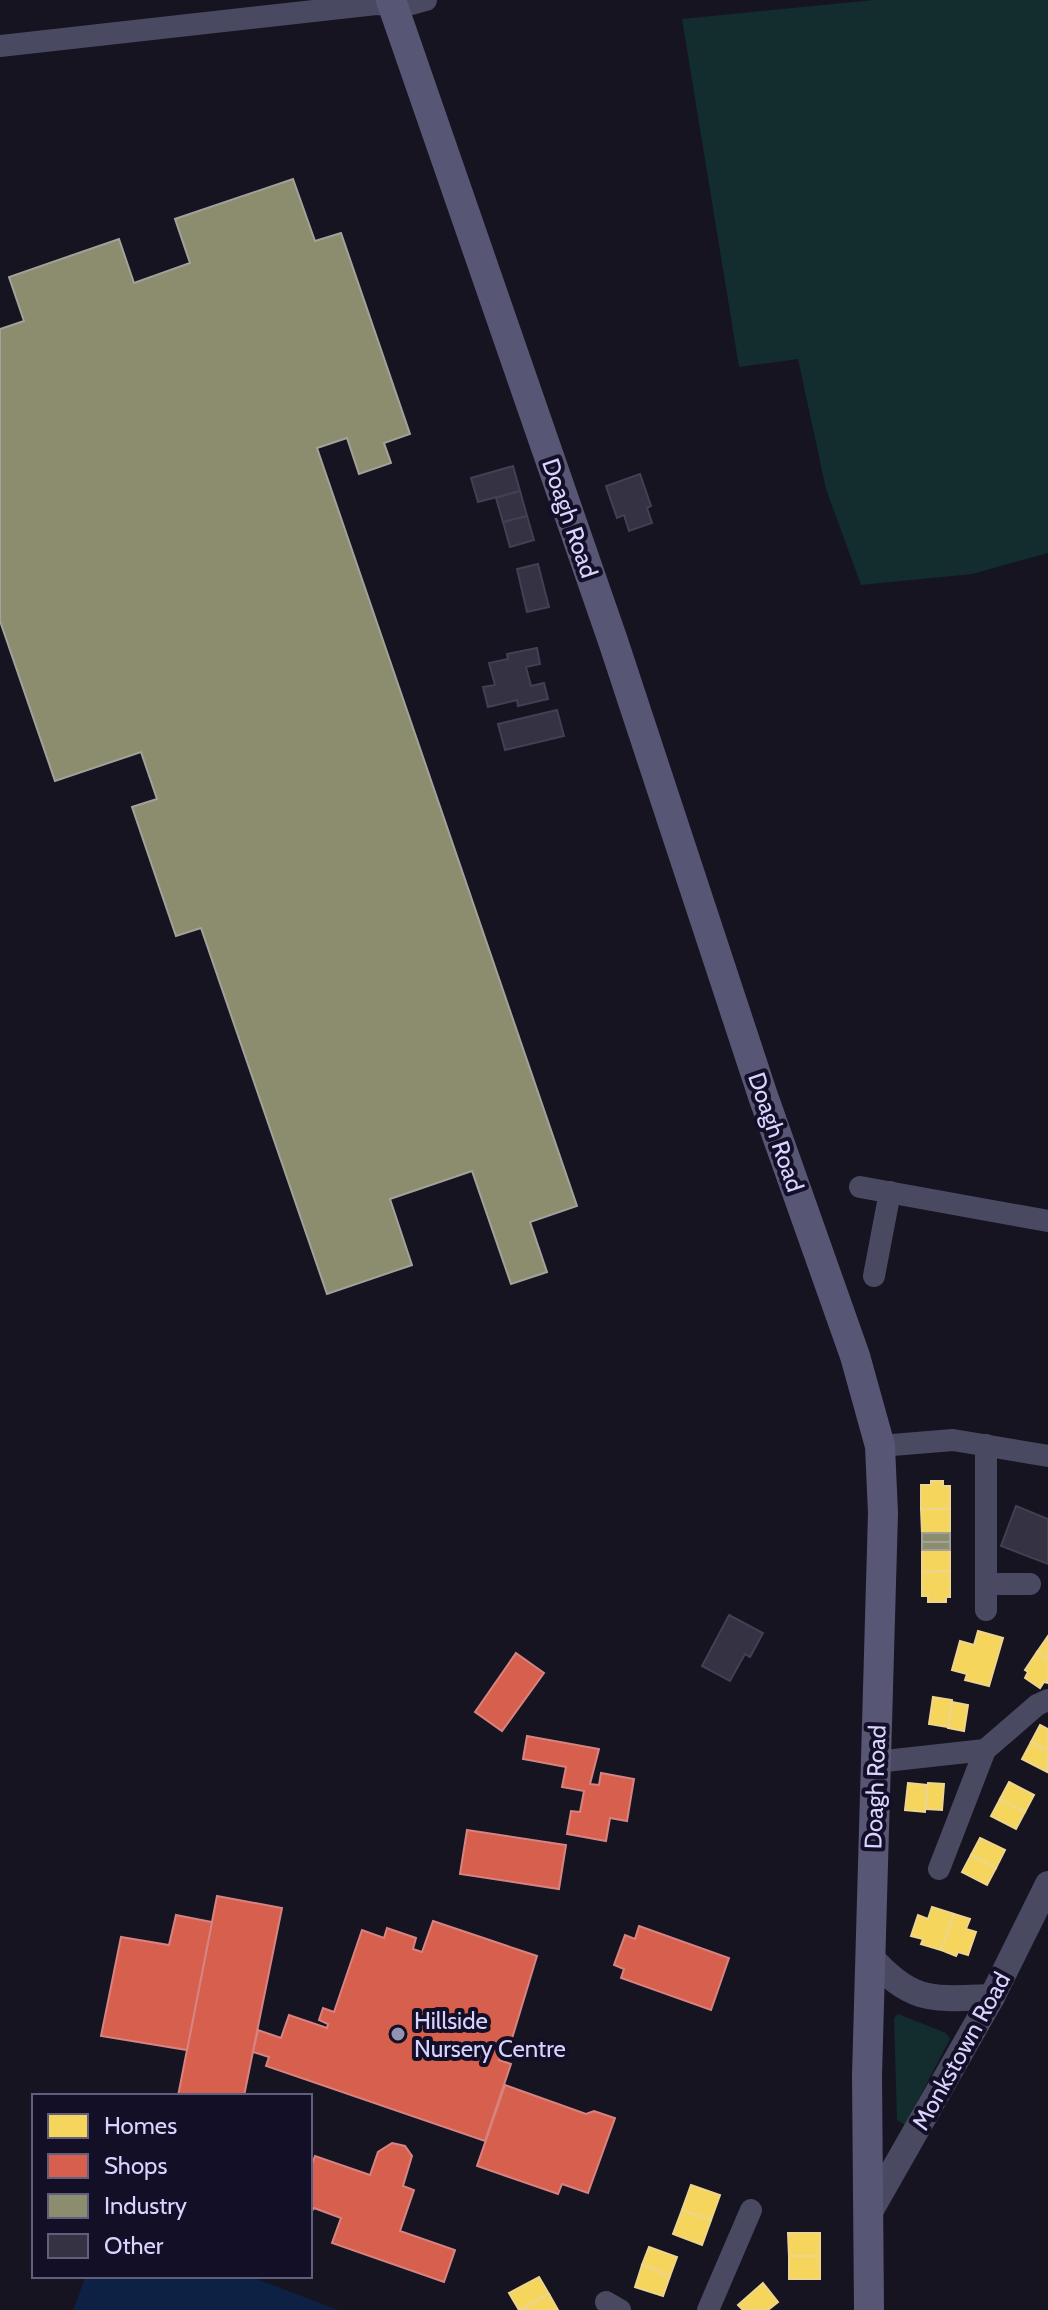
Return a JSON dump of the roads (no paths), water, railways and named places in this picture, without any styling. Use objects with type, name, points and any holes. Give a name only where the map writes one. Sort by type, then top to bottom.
[{"type":"main road","name":"Doagh Road","points":[[392,2],[613,641],[763,1096],[855,1356],[880,1446],[883,1513],[867,2075],[869,2310]]},
{"type":"street","points":[[0,46],[392,2],[408,5],[426,0]]},
{"type":"street","points":[[860,1187],[1048,1221]]},
{"type":"street","points":[[874,1276],[890,1192]]},
{"type":"street","points":[[880,1446],[953,1440],[1048,1456]]},
{"type":"street","points":[[986,1445],[986,1610]]},
{"type":"street","points":[[986,1584],[1030,1584]]},
{"type":"street","points":[[939,1869],[985,1750],[1037,1705],[1048,1700]]},
{"type":"street","points":[[876,1762],[985,1750]]},
{"type":"street","name":"Monkstown Road","points":[[868,2215],[992,1997],[1048,1884]]},
{"type":"street","points":[[870,1956],[886,1974],[909,1991],[945,2000],[992,1997]]},
{"type":"street","points":[[708,2310],[751,2210]]},
{"type":"water","points":[[85,2278],[254,2278],[338,2310],[73,2310]]},
{"type":"place","name":"Hillside Nursery Centre","points":[[398,2034]]}]
